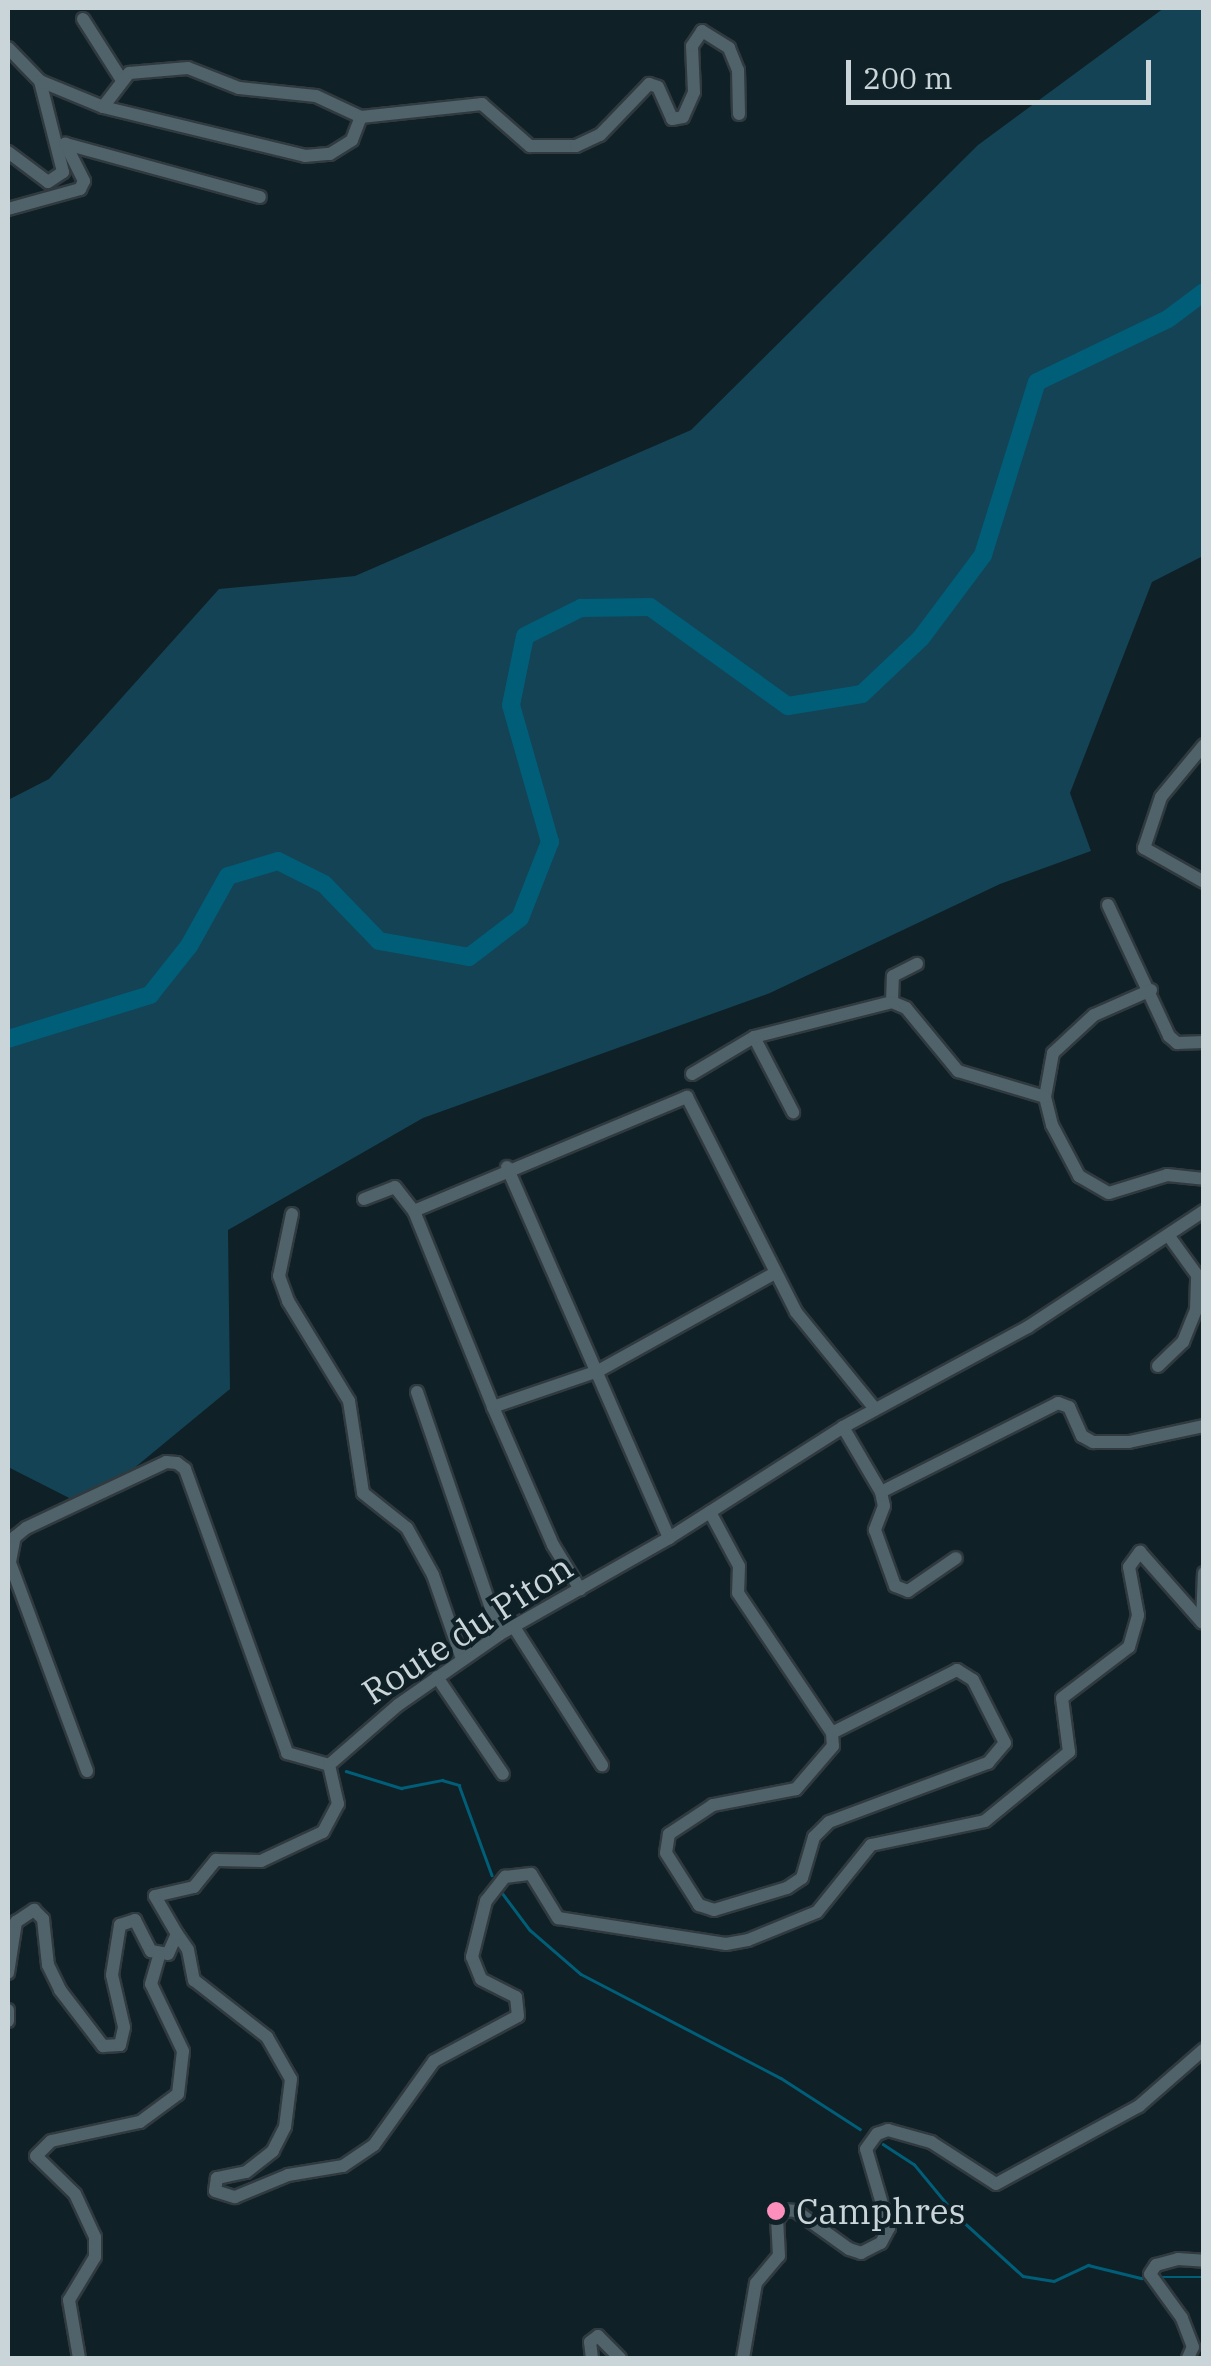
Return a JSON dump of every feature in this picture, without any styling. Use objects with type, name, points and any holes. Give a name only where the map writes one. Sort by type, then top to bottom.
[{"type":"street","points":[[84,20],[120,77]]},
{"type":"street","points":[[120,77],[199,70],[239,88],[316,96],[361,118],[482,104],[530,146],[576,146],[600,135],[649,84],[658,87],[675,121],[687,112],[694,92],[692,46],[702,31],[728,48],[738,70],[739,114]]},
{"type":"street","points":[[8,48],[40,81],[103,107],[315,157],[352,140],[361,118]]},
{"type":"street","points":[[103,107],[120,77]]},
{"type":"street","points":[[8,152],[56,182],[62,165],[40,81]]},
{"type":"street","points":[[8,209],[80,188],[84,181],[52,125]]},
{"type":"street","points":[[66,144],[260,198]]},
{"type":"street","points":[[1204,746],[1161,798],[1144,848],[1204,882]]},
{"type":"street","points":[[1108,904],[1128,956],[1151,990],[1168,1036],[1177,1043],[1204,1042]]},
{"type":"street","points":[[892,1002],[894,976],[917,964]]},
{"type":"street","points":[[1151,990],[1110,1005],[1052,1053],[1045,1097],[1063,1156],[1093,1186],[1110,1194],[1167,1175],[1204,1179]]},
{"type":"street","points":[[692,1074],[754,1037],[892,1002],[906,1008],[958,1070],[1045,1097]]},
{"type":"street","points":[[754,1037],[793,1112]]},
{"type":"street","points":[[414,1211],[508,1167],[687,1097],[796,1312],[875,1409]]},
{"type":"street","points":[[508,1167],[669,1538]]},
{"type":"street","points":[[364,1200],[395,1187],[414,1211],[492,1408],[553,1545],[580,1589]]},
{"type":"street","name":"Route du Piton","points":[[329,1765],[436,1677],[500,1634],[669,1538],[875,1409],[1028,1327],[1204,1211]]},
{"type":"street","points":[[292,1214],[278,1276],[288,1301],[349,1400],[364,1493],[406,1528],[433,1575],[462,1659]]},
{"type":"street","points":[[1158,1366],[1183,1342],[1196,1309],[1197,1275],[1168,1235]]},
{"type":"street","points":[[492,1408],[598,1371],[775,1273]]},
{"type":"street","points":[[416,1392],[500,1634]]},
{"type":"street","points":[[881,1492],[1058,1403],[1069,1406],[1082,1436],[1093,1442],[1129,1442],[1204,1426]]},
{"type":"street","points":[[843,1428],[881,1492],[884,1506],[874,1530],[895,1586],[908,1591],[956,1558]]},
{"type":"street","points":[[87,1771],[8,1566],[15,1537],[26,1528],[166,1462],[177,1463],[186,1469],[287,1753],[329,1765],[338,1804],[323,1832],[261,1860],[216,1860],[194,1887],[154,1896],[188,1950],[194,1980],[267,2038],[291,2079],[285,2127],[274,2152],[246,2172],[212,2182],[217,2194],[235,2198],[288,2175],[354,2162],[374,2145],[434,2061],[518,2016],[516,1997],[481,1980],[472,1958],[486,1901],[505,1877],[531,1874],[558,1918],[726,1944],[748,1940],[817,1912],[871,1846],[985,1821],[1068,1752],[1062,1698],[1129,1647],[1138,1616],[1129,1567],[1140,1552],[1148,1554],[1187,1611],[1202,1622]]},
{"type":"street","points":[[710,1512],[739,1566],[744,1604],[832,1734],[830,1754],[801,1786],[713,1805],[669,1834],[666,1853],[699,1905],[714,1910],[788,1888],[802,1878],[814,1837],[829,1822],[976,1768],[1005,1743],[973,1680],[957,1670],[832,1734]]},
{"type":"street","points":[[1202,1622],[1204,1573]]},
{"type":"street","points":[[514,1627],[602,1765]]},
{"type":"street","points":[[436,1677],[503,1774]]},
{"type":"street","points":[[8,1973],[16,1922],[34,1910],[47,1932],[52,1977],[94,2037],[113,2048],[124,2038],[112,1975],[125,1919],[136,1920],[159,1956],[151,1984],[183,2050],[178,2094],[140,2122],[51,2141],[36,2156],[75,2194],[96,2237],[96,2257],[69,2300],[79,2358]]},
{"type":"street","points":[[159,1956],[168,1954],[177,1934]]},
{"type":"street","points":[[8,2010],[8,2021]]},
{"type":"street","points":[[743,2358],[756,2283],[778,2256],[777,2220],[784,2210],[796,2210],[862,2253],[881,2244],[889,2228],[866,2149],[876,2134],[888,2130],[931,2142],[996,2184],[1138,2106],[1204,2049]]},
{"type":"street","points":[[1188,2358],[1193,2347],[1182,2318],[1150,2274],[1167,2262],[1204,2261]]},
{"type":"street","points":[[592,2358],[590,2342],[598,2336],[620,2358]]},
{"type":"shaded area","points":[[1164,8],[1203,8],[1203,556],[1152,582],[1070,793],[1091,851],[1000,884],[770,993],[423,1118],[228,1230],[230,1389],[87,1507],[8,1467],[8,800],[49,779],[219,589],[355,576],[691,430],[978,145]]},
{"type":"waterway","points":[[8,1039],[150,995],[189,946],[228,876],[278,861],[324,884],[379,941],[469,957],[520,918],[550,842],[511,705],[525,636],[581,608],[650,607],[788,706],[862,694],[921,638],[983,555],[1037,382],[1168,319],[1204,292]]},
{"type":"waterway","points":[[346,1771],[401,1788],[442,1780],[459,1785],[492,1875]]},
{"type":"waterway","points":[[503,1894],[530,1930],[581,1974],[781,2078],[860,2129]]},
{"type":"waterway","points":[[883,2144],[914,2164],[957,2216],[1023,2276],[1054,2281],[1088,2265],[1141,2278]]},
{"type":"waterway","points":[[1160,2277],[1204,2277]]},
{"type":"place","name":"Camphres","points":[[776,2211]]}]
